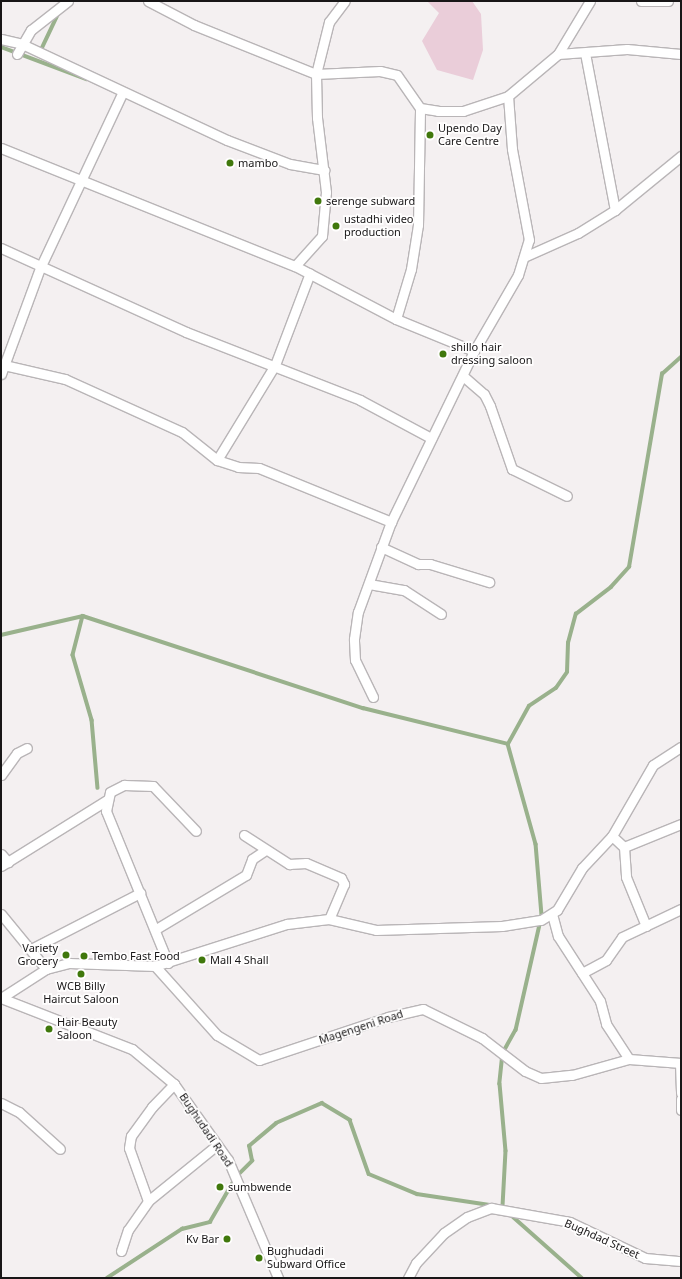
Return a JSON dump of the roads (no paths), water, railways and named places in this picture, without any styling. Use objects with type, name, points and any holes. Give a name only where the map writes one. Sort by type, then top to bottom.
[{"type":"street","points":[[17,54],[31,30],[68,1]]},
{"type":"street","points":[[148,1],[194,25],[316,74],[380,71],[397,75],[420,108],[418,225],[411,269],[396,319]]},
{"type":"street","points":[[295,266],[322,236],[324,170],[316,118],[316,74],[330,22],[345,1]]},
{"type":"street","points":[[420,108],[463,111],[508,96],[558,54],[590,1]]},
{"type":"street","points":[[641,1],[668,1]]},
{"type":"street","points":[[1,38],[22,44],[122,94],[290,164],[324,170]]},
{"type":"street","points":[[558,54],[627,49],[681,54]]},
{"type":"street","points":[[585,53],[615,210]]},
{"type":"street","points":[[122,94],[41,266],[2,370],[65,379],[126,405],[182,432],[217,460],[238,467],[259,468],[391,522]]},
{"type":"street","points":[[373,697],[355,660],[354,639],[368,584],[391,522],[431,438],[463,376],[474,351],[518,275],[528,240],[512,149],[508,96]]},
{"type":"street","points":[[1,148],[82,179],[295,266],[396,319],[474,351]]},
{"type":"street","points":[[524,256],[578,233],[615,210],[681,156]]},
{"type":"street","points":[[1,248],[186,332],[275,365],[360,400],[431,438]]},
{"type":"street","points":[[217,460],[275,365],[310,274]]},
{"type":"street","points":[[463,376],[484,394],[490,406],[512,469],[567,496]]},
{"type":"street","points":[[381,547],[418,564],[430,564],[489,582]]},
{"type":"street","points":[[368,584],[404,590],[441,614]]},
{"type":"street","points":[[1,998],[46,969],[69,963],[155,966],[287,924],[329,918],[376,930],[502,926],[552,914],[582,868],[612,836],[649,770],[681,747]]},
{"type":"street","points":[[1,775],[17,753],[27,748]]},
{"type":"street","points":[[168,963],[156,929],[106,811],[107,800],[110,792],[124,786],[153,786],[196,831]]},
{"type":"street","points":[[1,854],[4,864],[107,800]]},
{"type":"street","points":[[624,847],[681,824]]},
{"type":"street","points":[[244,835],[264,851],[289,864],[306,863],[341,878],[344,884],[329,918]]},
{"type":"street","points":[[612,836],[624,847],[626,877],[646,926]]},
{"type":"street","points":[[156,929],[246,875],[252,859],[264,851]]},
{"type":"street","points":[[31,949],[140,893]]},
{"type":"street","points":[[582,973],[606,960],[622,937],[681,909]]},
{"type":"street","points":[[1,914],[4,925],[31,949],[46,969]]},
{"type":"street","points":[[552,914],[558,936],[600,1001],[606,1024],[629,1059]]},
{"type":"street","name":"Magengeni Road","points":[[155,966],[217,1035],[259,1060],[388,1017],[423,1009],[482,1038],[524,1071],[541,1078],[572,1075],[629,1059],[681,1063]]},
{"type":"street","name":"Bughudadi Road","points":[[1,998],[83,1027],[132,1048],[174,1084],[217,1145],[236,1177],[278,1278]]},
{"type":"street","points":[[681,1063],[681,1093]]},
{"type":"street","points":[[148,1201],[129,1148],[131,1136],[152,1107],[174,1084]]},
{"type":"street","points":[[681,1098],[681,1110]]},
{"type":"street","points":[[1,1103],[19,1112],[60,1149]]},
{"type":"street","points":[[121,1251],[128,1230],[148,1201],[217,1145]]},
{"type":"street","name":"Bughdad Street","points":[[408,1278],[420,1258],[444,1233],[467,1217],[491,1208],[570,1222],[644,1258],[681,1261]]},
{"type":"waterway","points":[[40,52],[59,12]]},
{"type":"waterway","points":[[1,47],[86,79]]},
{"type":"waterway","points":[[508,744],[529,706],[556,688],[567,672],[568,643],[576,614],[611,587],[629,567],[662,374],[681,357]]},
{"type":"waterway","points":[[83,616],[73,655],[92,720],[98,788]]},
{"type":"waterway","points":[[1,635],[83,616],[363,708],[508,744],[536,844],[542,916],[516,1030],[503,1053],[500,1084],[506,1151],[503,1206]]},
{"type":"waterway","points":[[107,1278],[182,1229],[210,1222],[236,1177],[252,1161],[249,1146],[276,1123],[322,1103],[350,1120],[369,1174],[417,1194],[491,1205]]},
{"type":"waterway","points":[[510,1214],[582,1278]]},
{"type":"place","name":"Upendo Day Care Centre","points":[[430,135]]},
{"type":"place","name":"mambo","points":[[230,163]]},
{"type":"place","name":"serenge subward","points":[[318,201]]},
{"type":"place","name":"ustadhi video production","points":[[336,226]]},
{"type":"place","name":"shillo hair dressing saloon","points":[[443,354]]},
{"type":"place","name":"Variety Grocery","points":[[66,955]]},
{"type":"place","name":"Tembo Fast Food","points":[[84,956]]},
{"type":"place","name":"Mall 4 Shall","points":[[202,960]]},
{"type":"place","name":"WCB Billy Haircut Saloon","points":[[81,974]]},
{"type":"place","name":"Hair Beauty Saloon","points":[[49,1029]]},
{"type":"place","name":"sumbwende","points":[[220,1187]]},
{"type":"place","name":"Kv Bar","points":[[227,1239]]},
{"type":"place","name":"Bughudadi Subward Office","points":[[259,1258]]}]
